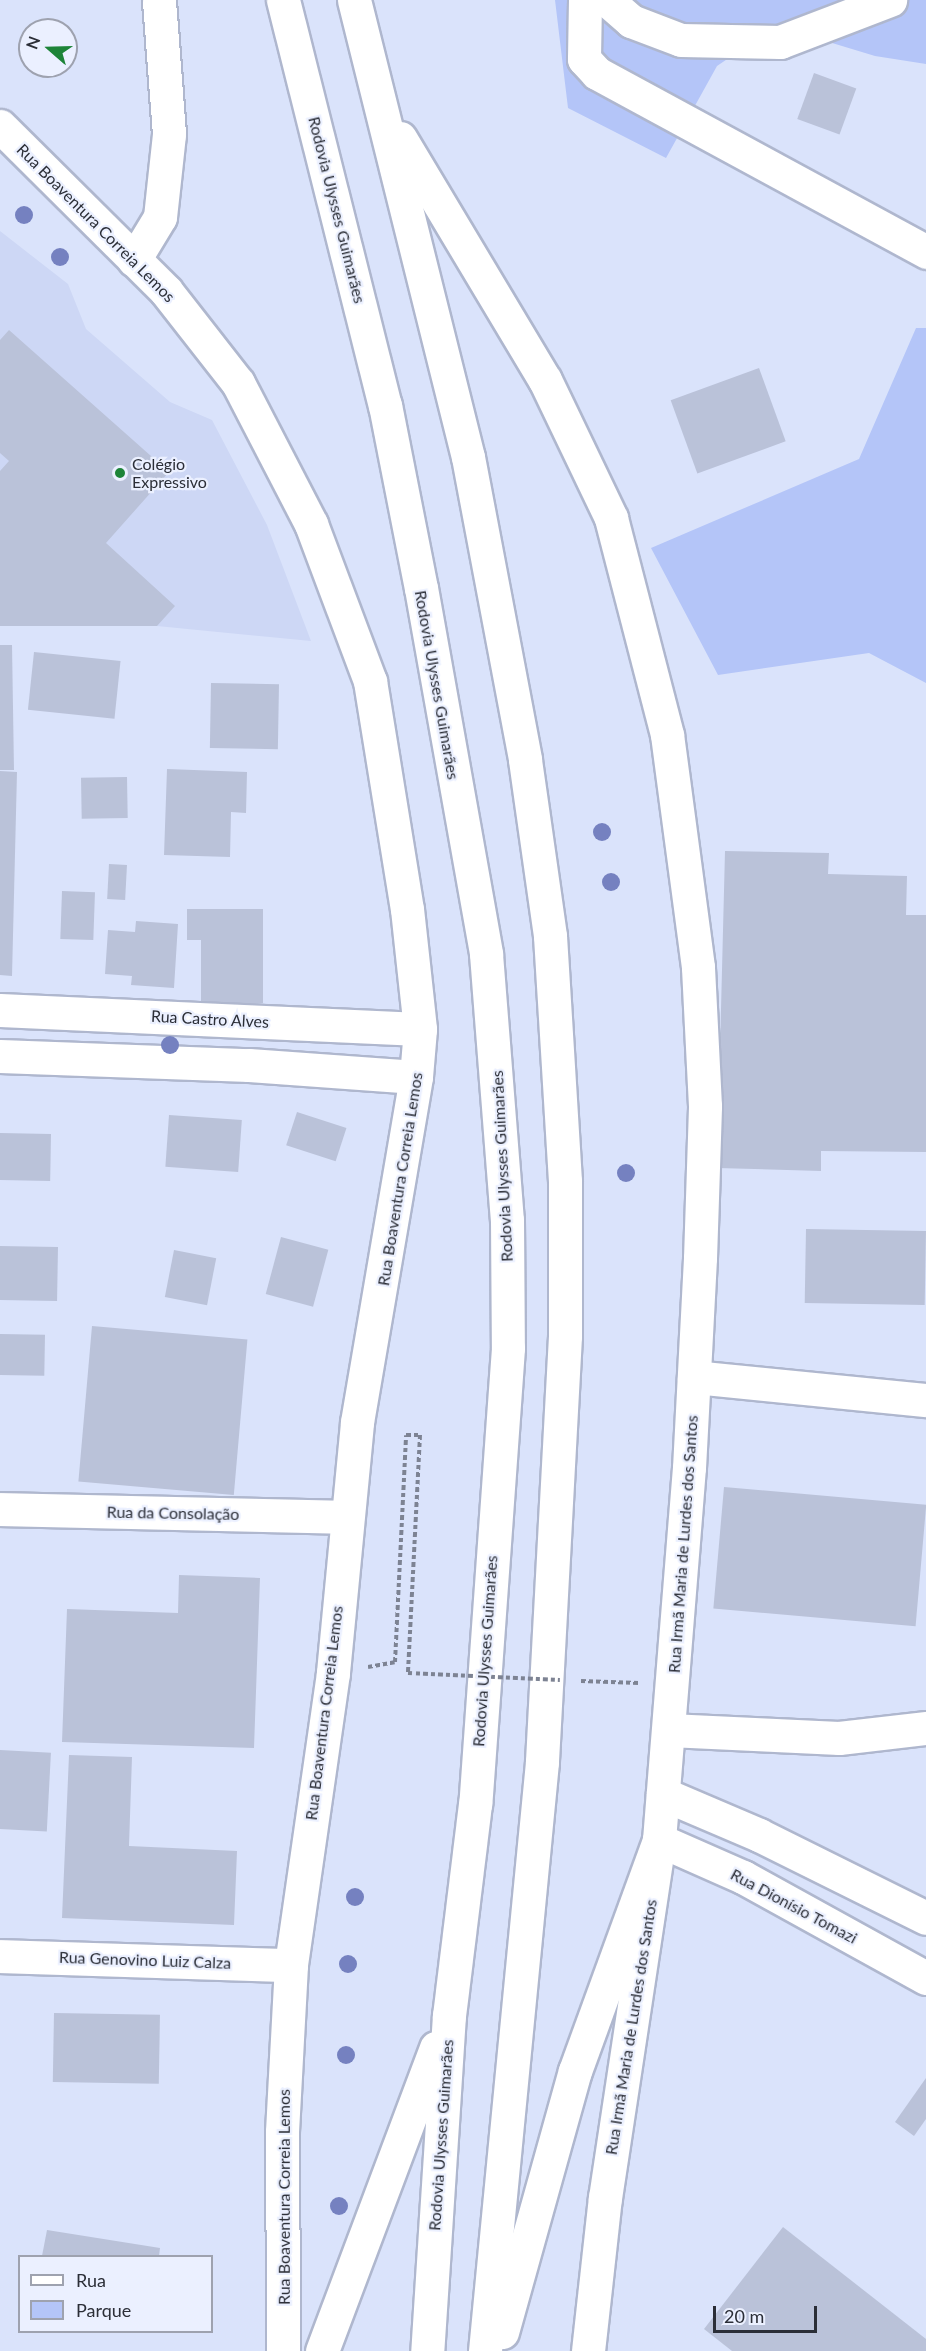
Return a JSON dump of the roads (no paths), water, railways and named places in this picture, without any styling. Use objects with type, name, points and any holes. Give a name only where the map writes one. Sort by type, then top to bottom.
[{"type":"main road","points":[[134,260],[160,216],[169,134],[159,0]]},
{"type":"main road","name":"Rodovia Ulysses Guimarães","points":[[283,0],[385,405],[486,954],[507,1220],[508,1348],[475,1804],[449,2016],[426,2351]]},
{"type":"main road","points":[[354,0],[468,457],[525,760],[550,936],[565,1181],[565,1336],[542,1762],[485,2351]]},
{"type":"main road","points":[[585,0],[584,59],[597,73],[926,252]]},
{"type":"main road","points":[[607,0],[631,21],[681,40],[780,42],[890,0]]},
{"type":"main road","name":"Rua Irmã Maria de Lurdes dos Santos","points":[[378,97],[493,299],[545,380],[611,519],[667,735],[696,946],[705,1106],[694,1377],[673,1684],[659,1840],[605,2198],[594,2348]]},
{"type":"main road","name":"Rua Boaventura Correia Lemos","points":[[0,126],[166,291],[238,383],[310,524],[370,681],[407,909],[420,1029],[416,1077],[378,1317],[357,1423],[346,1517],[333,1674],[291,1965],[282,2132],[283,2351]]},
{"type":"main road","name":"Rua Castro Alves","points":[[0,1010],[420,1029]]},
{"type":"main road","points":[[106,1014],[106,1060]]},
{"type":"main road","points":[[247,1021],[249,1065]]},
{"type":"main road","points":[[0,1056],[249,1065],[416,1077]]},
{"type":"main road","points":[[694,1377],[926,1400]]},
{"type":"main road","name":"Rua da Consolação","points":[[0,1509],[346,1517]]},
{"type":"main road","points":[[669,1730],[839,1738],[926,1728]]},
{"type":"main road","points":[[663,1794],[886,1897],[926,1918]]},
{"type":"main road","points":[[496,2351],[575,2071],[659,1840]]},
{"type":"main road","name":"Rua Dionísio Tomazi","points":[[659,1840],[742,1876],[926,1978]]},
{"type":"main road","points":[[863,1943],[886,1897]]},
{"type":"main road","name":"Rua Genovino Luiz Calza","points":[[0,1956],[291,1965]]},
{"type":"main road","points":[[322,2351],[449,2016]]},
{"type":"place","name":"Colégio Expressivo","points":[[120,473]]}]
